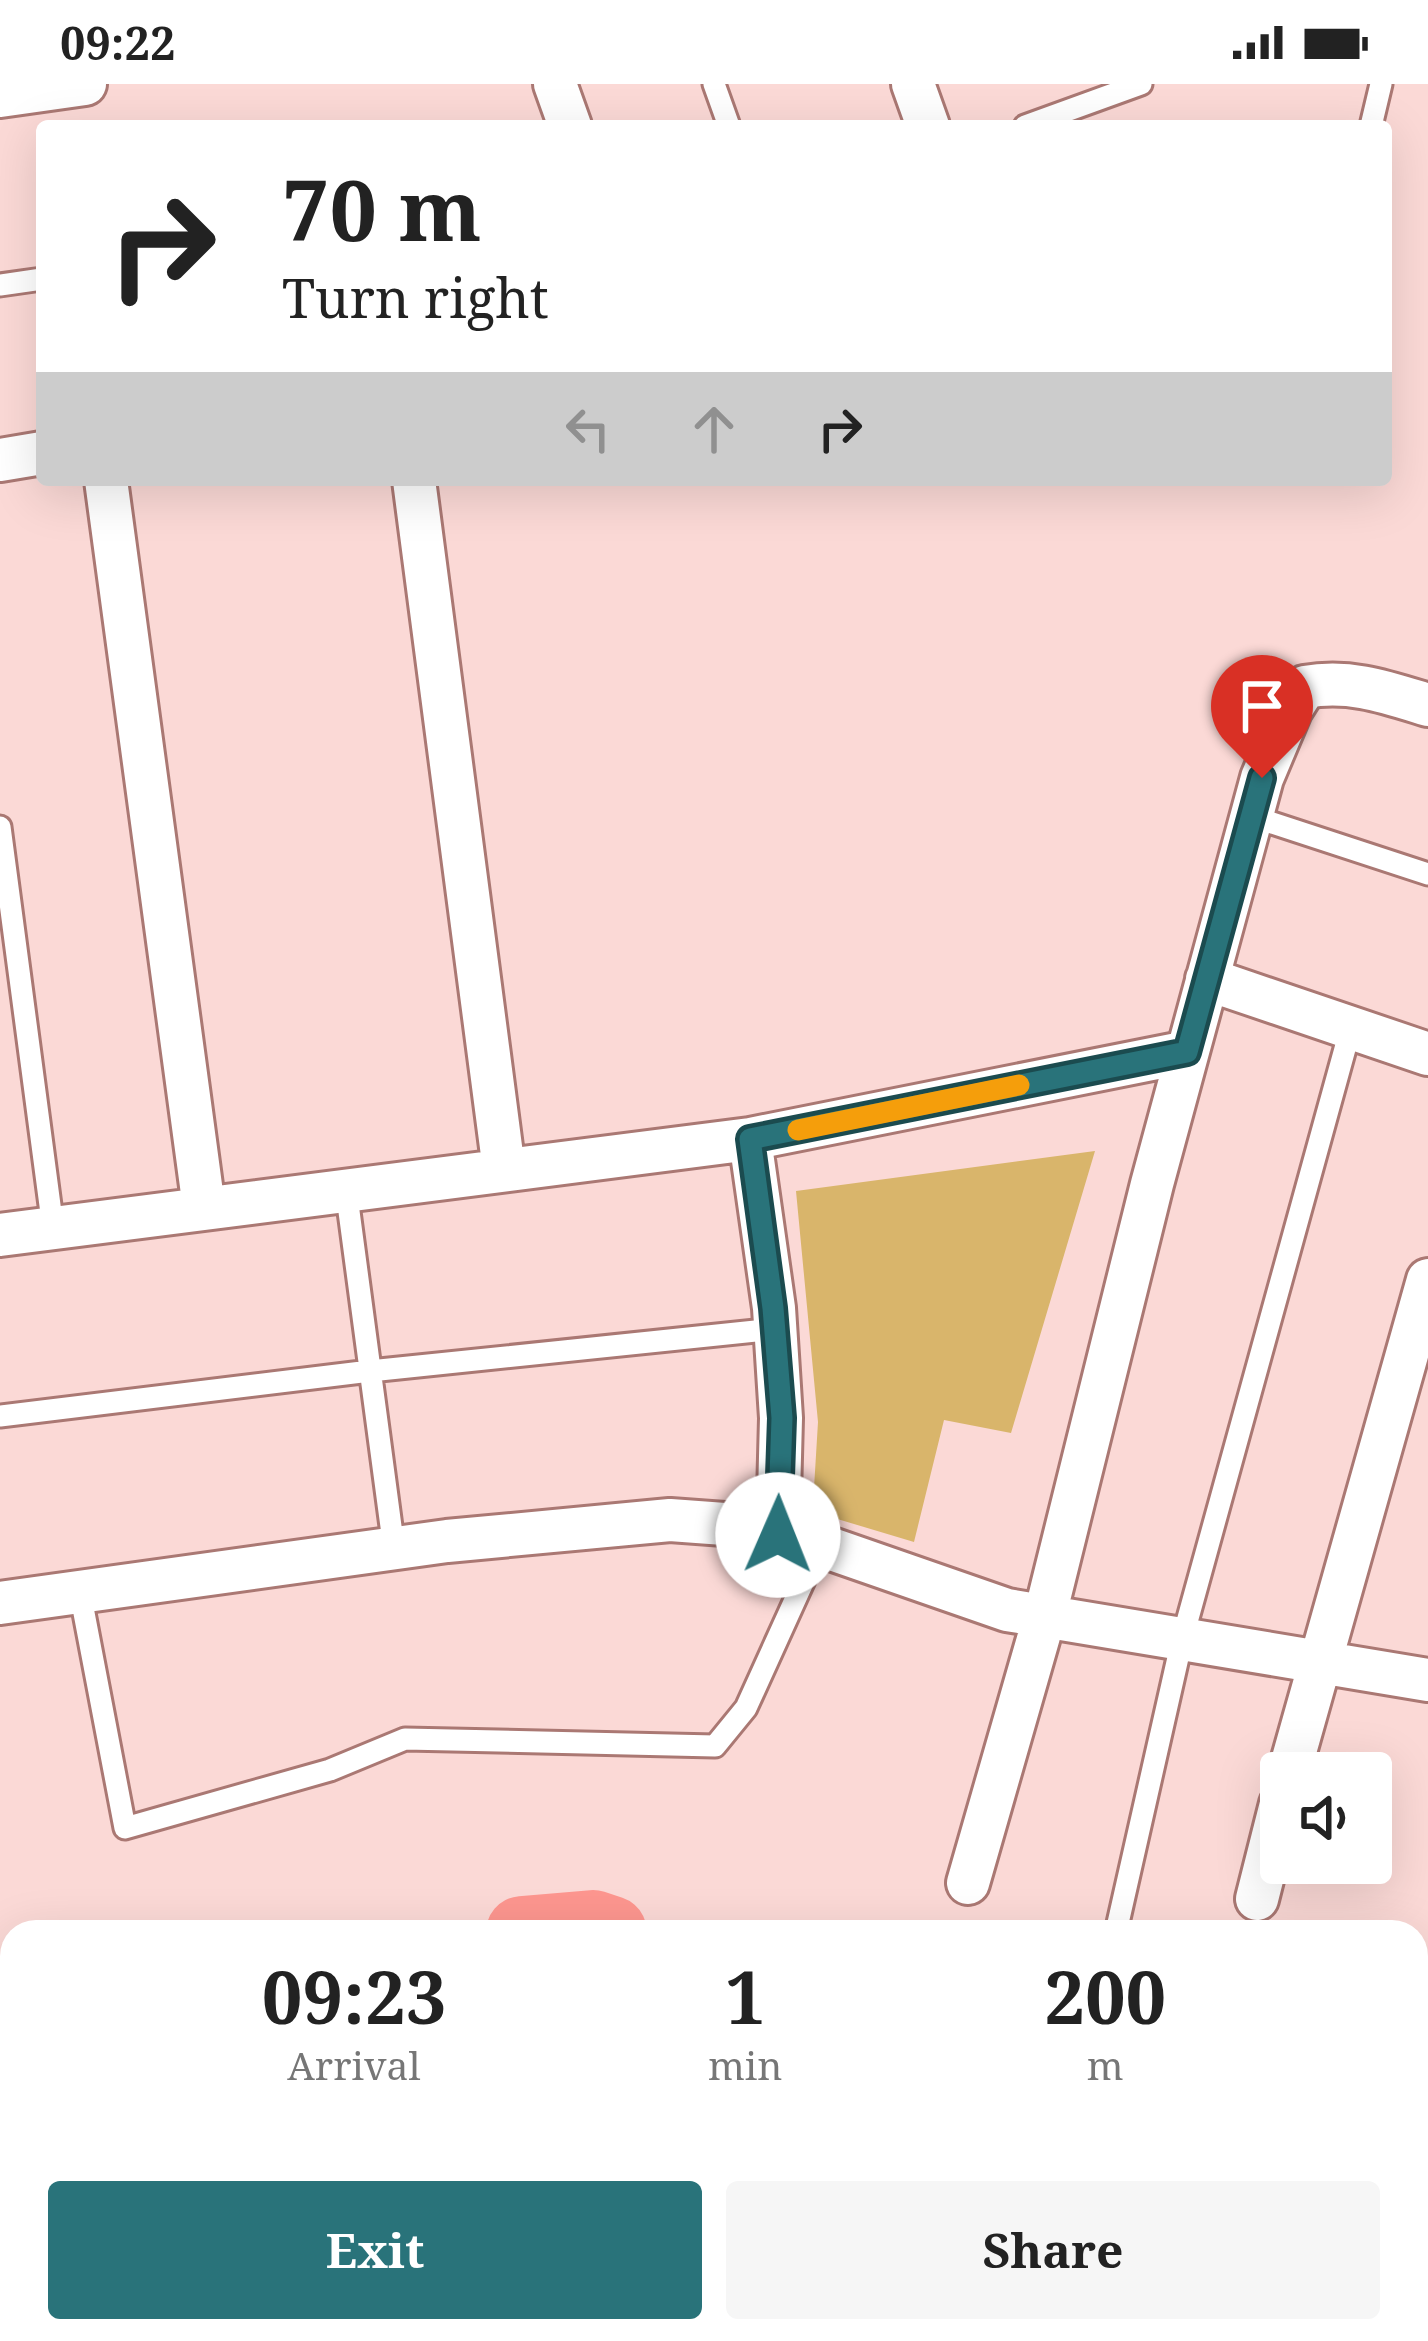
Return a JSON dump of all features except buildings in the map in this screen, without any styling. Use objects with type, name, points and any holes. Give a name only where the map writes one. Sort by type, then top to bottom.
[{"type":"street","points":[[0,96],[85,84]]},
{"type":"street","points":[[554,84],[568,120]]},
{"type":"street","points":[[913,84],[926,120]]},
{"type":"street","points":[[0,460],[36,454]]},
{"type":"street","points":[[107,486],[204,1208]]},
{"type":"street","points":[[415,486],[504,1170]]},
{"type":"street","points":[[968,1882],[1046,1615],[1187,1052],[1262,778],[1305,687],[1330,682],[1370,686],[1428,705]]},
{"type":"street","points":[[1208,979],[1428,1054]]},
{"type":"street","points":[[0,1235],[750,1139],[1187,1052]]},
{"type":"street","points":[[750,1139],[782,1418],[778,1535]]},
{"type":"street","points":[[1294,1752],[1428,1280]]},
{"type":"street","points":[[0,1604],[601,1523],[670,1520],[738,1525],[820,1545],[1007,1610],[1428,1680]]},
{"type":"street","points":[[1257,1899],[1261,1884]]},
{"type":"lane","points":[[714,84],[727,120]]},
{"type":"lane","points":[[1041,120],[1141,84]]},
{"type":"lane","points":[[1372,120],[1381,84]]},
{"type":"lane","points":[[0,285],[36,280]]},
{"type":"lane","points":[[1254,817],[1428,874]]},
{"type":"lane","points":[[0,827],[53,1228]]},
{"type":"lane","points":[[1119,1920],[1182,1640],[1351,1027]]},
{"type":"lane","points":[[346,1190],[394,1549]]},
{"type":"lane","points":[[0,1416],[775,1329]]},
{"type":"lane","points":[[80,1592],[125,1828],[330,1770],[405,1739],[715,1746],[746,1708],[820,1545]]},
{"type":"shaded area","points":[[1095,1151],[1011,1433],[944,1420],[914,1542],[834,1518],[814,1488],[818,1422],[796,1191]]},
{"type":"slow traffic","points":[[798,1130],[1019,1085]]},
{"type":"route","points":[[778,1535],[782,1418],[750,1139],[1187,1052],[1262,778]]}]
